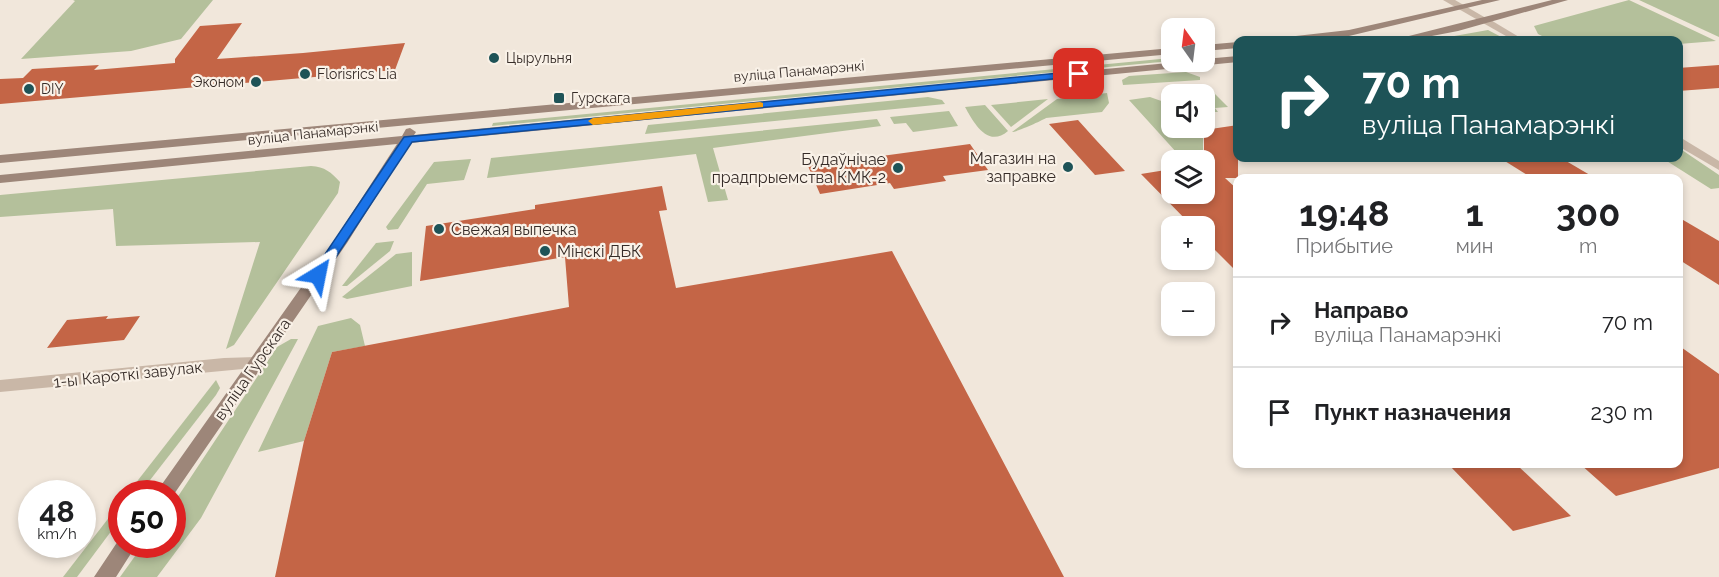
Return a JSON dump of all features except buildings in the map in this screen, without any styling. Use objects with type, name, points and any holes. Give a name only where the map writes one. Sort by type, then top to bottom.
[{"type":"main road","points":[[1322,36],[1349,33],[1495,0]]},
{"type":"main road","points":[[1417,36],[1486,21],[1563,0]]},
{"type":"main road","points":[[1215,47],[1233,45]]},
{"type":"main road","name":"вуліца Панамарэнкі","points":[[0,159],[1161,52]]},
{"type":"main road","name":"вуліца Панамарэнкі","points":[[0,179],[1233,59]]},
{"type":"main road","name":"вуліца Гурскага","points":[[174,480],[340,243],[408,139],[413,121]]},
{"type":"main road","points":[[104,577],[117,558]]},
{"type":"street","points":[[1448,0],[1512,36]]},
{"type":"street","points":[[1683,143],[1719,166]]},
{"type":"street","name":"1-ы Кароткі завулак","points":[[0,386],[212,365],[257,363]]},
{"type":"green space","points":[[73,0],[213,0],[181,39],[131,51],[21,59],[75,1]]},
{"type":"green space","points":[[1629,0],[1716,41],[1683,44],[1683,36],[1542,36],[1538,34],[1534,26]]},
{"type":"green space","points":[[1639,0],[1719,0],[1719,37]]},
{"type":"green space","points":[[1488,30],[1499,36],[1454,36]]},
{"type":"green space","points":[[1161,59],[1161,62],[492,126],[493,123]]},
{"type":"green space","points":[[1186,72],[1200,77],[1200,80],[1123,85],[1122,80],[1129,76]]},
{"type":"green space","points":[[1107,93],[1109,103],[1102,112],[1046,118],[1012,132],[1057,99]]},
{"type":"green space","points":[[1215,94],[1228,107],[1215,108]]},
{"type":"green space","points":[[928,97],[942,100],[945,104],[645,134],[648,125]]},
{"type":"green space","points":[[1150,97],[1161,101],[1161,135],[1129,100]]},
{"type":"green space","points":[[1048,99],[1011,127],[991,105]]},
{"type":"green space","points":[[985,105],[1008,131],[1000,136],[987,135],[965,107]]},
{"type":"green space","points":[[949,111],[958,126],[913,132],[906,123],[894,124],[890,117]]},
{"type":"green space","points":[[877,119],[881,126],[713,148],[728,200],[708,202],[696,154],[487,178],[491,158]]},
{"type":"green space","points":[[1163,138],[1203,138],[1203,150],[1174,150]]},
{"type":"green space","points":[[1683,151],[1719,175],[1719,188],[1711,189],[1668,162],[1683,162]]},
{"type":"green space","points":[[471,159],[464,180],[427,184],[398,229],[388,230],[386,227],[434,162]]},
{"type":"green space","points":[[311,166],[324,169],[337,178],[340,182],[338,193],[234,345],[226,349],[260,242],[116,246],[113,209],[0,217],[0,195]]},
{"type":"green space","points":[[394,241],[390,251],[347,286],[342,286],[376,243]]},
{"type":"green space","points":[[412,252],[412,286],[347,299],[342,297],[396,254]]},
{"type":"green space","points":[[351,318],[360,325],[365,346],[332,352],[304,441],[258,452],[318,326]]},
{"type":"green space","points":[[291,339],[298,339],[201,518],[186,538],[186,484],[277,347]]},
{"type":"green space","points":[[216,380],[220,388],[216,395],[150,480],[138,480]]},
{"type":"green space","points":[[108,519],[108,535],[96,552],[96,534]]},
{"type":"green space","points":[[78,558],[91,558],[77,577],[63,577]]},
{"type":"green space","points":[[134,558],[171,558],[157,577],[120,577]]},
{"type":"slow traffic","points":[[593,121],[760,105]]},
{"type":"place","name":"Цырульня","points":[[494,58]]},
{"type":"place","name":"Florisrics Lia","points":[[305,74]]},
{"type":"place","name":"Эконом","points":[[256,82]]},
{"type":"place","name":"DIY","points":[[29,89]]},
{"type":"place","name":"Гурскага","points":[[559,98]]},
{"type":"place","name":"Магазин на заправке","points":[[1068,167]]},
{"type":"place","name":"Будаўнічае прадпрыемства КМК-2","points":[[898,168]]},
{"type":"place","name":"Свежая выпечка","points":[[439,229]]},
{"type":"place","name":"Мінскі ДБК","points":[[545,251]]},
{"type":"route","points":[[318,275],[393,165],[408,139],[1079,74]]}]
